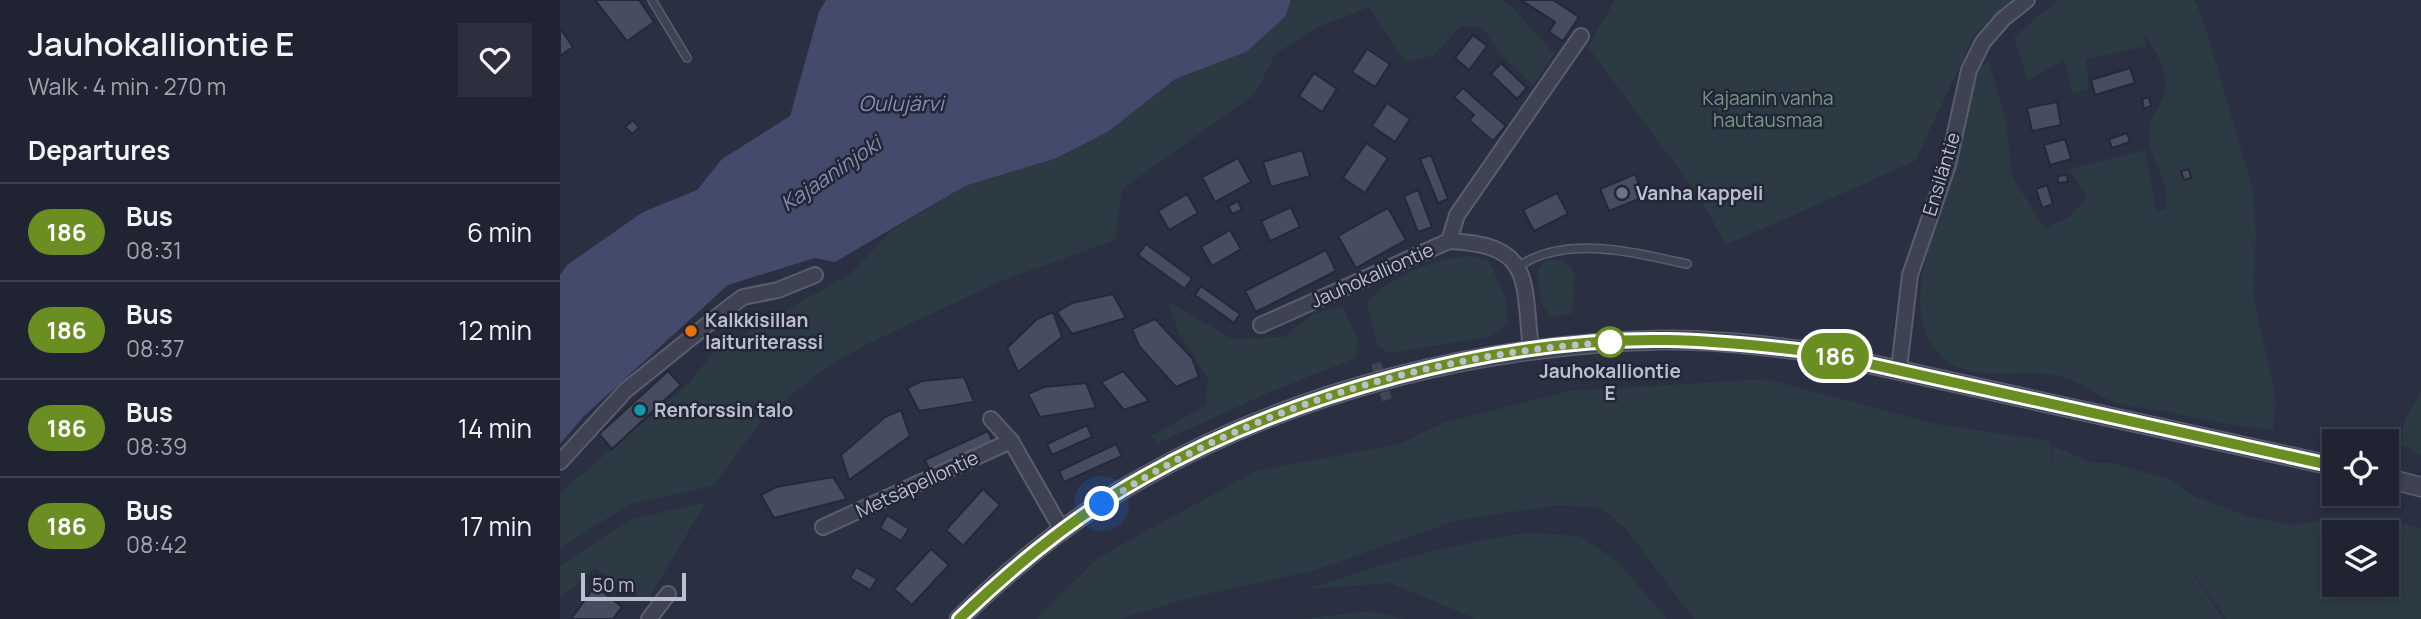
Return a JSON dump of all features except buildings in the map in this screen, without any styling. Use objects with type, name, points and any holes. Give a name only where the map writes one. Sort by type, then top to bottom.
[{"type":"street","name":"Ensiläntie","points":[[1899,369],[1910,275],[1948,164],[1969,70],[1983,42],[2003,19],[2027,0]]},
{"type":"street","points":[[1449,241],[1457,215],[1581,36]]},
{"type":"street","name":"Jauhokalliontie","points":[[1261,325],[1449,241],[1482,243],[1506,253],[1519,266]]},
{"type":"street","points":[[1519,266],[1531,351]]},
{"type":"street","points":[[560,462],[626,390],[743,297],[778,290],[816,275]]},
{"type":"street","points":[[959,619],[1063,532],[1142,477],[1231,434],[1303,407],[1407,375],[1531,351],[1651,340],[1733,342],[1815,352],[2322,463]]},
{"type":"street","points":[[991,419],[1011,441],[1063,532]]},
{"type":"street","name":"Metsäpellontie","points":[[823,527],[1011,441]]},
{"type":"street","points":[[2399,481],[2421,487]]},
{"type":"street","points":[[649,619],[668,594]]},
{"type":"lane","points":[[652,0],[687,58]]},
{"type":"lane","points":[[1519,266],[1534,256],[1585,250],[1625,251],[1687,264]]},
{"type":"green space","points":[[1291,0],[1501,0],[1512,7],[1554,54],[1533,85],[1500,54],[1482,27],[1461,26],[1433,56],[1405,61],[1369,7],[1314,29],[1275,54],[1255,94],[1122,189],[1115,240],[999,282],[865,345],[824,369],[765,416],[713,486],[630,504],[560,548],[560,493],[691,381],[713,352],[850,274],[891,231],[965,186],[1057,158],[1109,131],[1175,79],[1246,52],[1285,17]]},
{"type":"green space","name":"Kajaanin vanha hautausmaa","points":[[1615,0],[2013,0],[1975,34],[1915,161],[1726,245],[1699,196],[1588,47]]},
{"type":"green space","points":[[2058,0],[2194,0],[2203,19],[2253,190],[2256,235],[2253,295],[2276,399],[2273,430],[2122,405],[2059,376],[2033,373],[1993,374],[1967,370],[1954,365],[1933,348],[1923,325],[1920,298],[1924,269],[1957,160],[1977,67],[1989,62],[2006,120],[2012,177],[2045,228],[2070,217],[2087,196],[2069,169],[2145,150],[2156,211],[2166,209],[2166,190],[2151,149],[2149,135],[2150,124],[2164,94],[2165,78],[2160,62],[2143,33],[2147,46],[2086,59],[2089,88],[2073,93],[2064,60],[2028,80],[2014,37]]},
{"type":"green space","points":[[1468,256],[1488,260],[1505,296],[1508,324],[1489,337],[1389,353],[1377,345],[1367,302],[1388,285],[1414,270]]},
{"type":"green space","points":[[1547,260],[1563,260],[1575,272],[1572,313],[1551,318],[1540,301],[1538,270]]},
{"type":"green space","points":[[1167,301],[1233,339],[1284,337],[1313,314],[1342,306],[1357,337],[1356,358],[1268,393],[1158,443],[1151,436],[1206,405],[1208,378],[1179,333]]},
{"type":"green space","points":[[1767,379],[1936,424],[2050,441],[2053,468],[2053,446],[2094,463],[2112,463],[2169,479],[2193,496],[2250,517],[2294,525],[2322,521],[2322,597],[2399,597],[2399,523],[2421,529],[2421,619],[2227,619],[2182,558],[2224,619],[1694,619],[1627,530],[1602,508],[1559,505],[1458,520],[1312,571],[1189,598],[1119,619],[1036,619],[1099,557],[1256,471],[1399,444],[1443,423],[1569,391]]},
{"type":"green space","points":[[2421,392],[2421,455],[2401,444],[2404,422]]},
{"type":"green space","points":[[706,502],[646,603],[595,568],[560,598],[560,566],[632,519]]},
{"type":"green space","points":[[1528,533],[1580,536],[1616,560],[1667,619],[1476,619],[1390,583],[1308,589],[1416,555],[1471,542]]},
{"type":"green space","points":[[1370,611],[1407,619],[1301,619]]},
{"type":"water","name":"Oulujärvi","points":[[826,0],[1291,0],[1285,17],[1246,52],[1175,79],[1109,131],[1057,158],[965,186],[835,262],[815,258],[728,285],[584,416],[560,444],[560,275],[567,265],[643,212],[697,190],[722,159],[790,116],[819,12]]},
{"type":"tunnel","points":[[1376,363],[1387,400]]},
{"type":"bus line","name":"186","points":[[959,619],[1012,572],[1102,504],[1142,477],[1231,434],[1303,407],[1407,375],[1531,351],[1595,343],[1665,340],[1733,342],[1815,352],[2322,463]]},
{"type":"place","name":"Vanha kappeli","points":[[1622,193]]},
{"type":"place","name":"Kalkkisillan laituriterassi","points":[[691,331]]},
{"type":"place","name":"Jauhokalliontie E","points":[[1610,342]]},
{"type":"place","name":"Renforssin talo","points":[[640,410]]},
{"type":"route","points":[[1102,504],[1142,477],[1231,434],[1360,388],[1467,362],[1531,351],[1619,342],[1610,342]]},
{"type":"water label","name":"Kajaaninjoki","points":[[831,174]]}]
